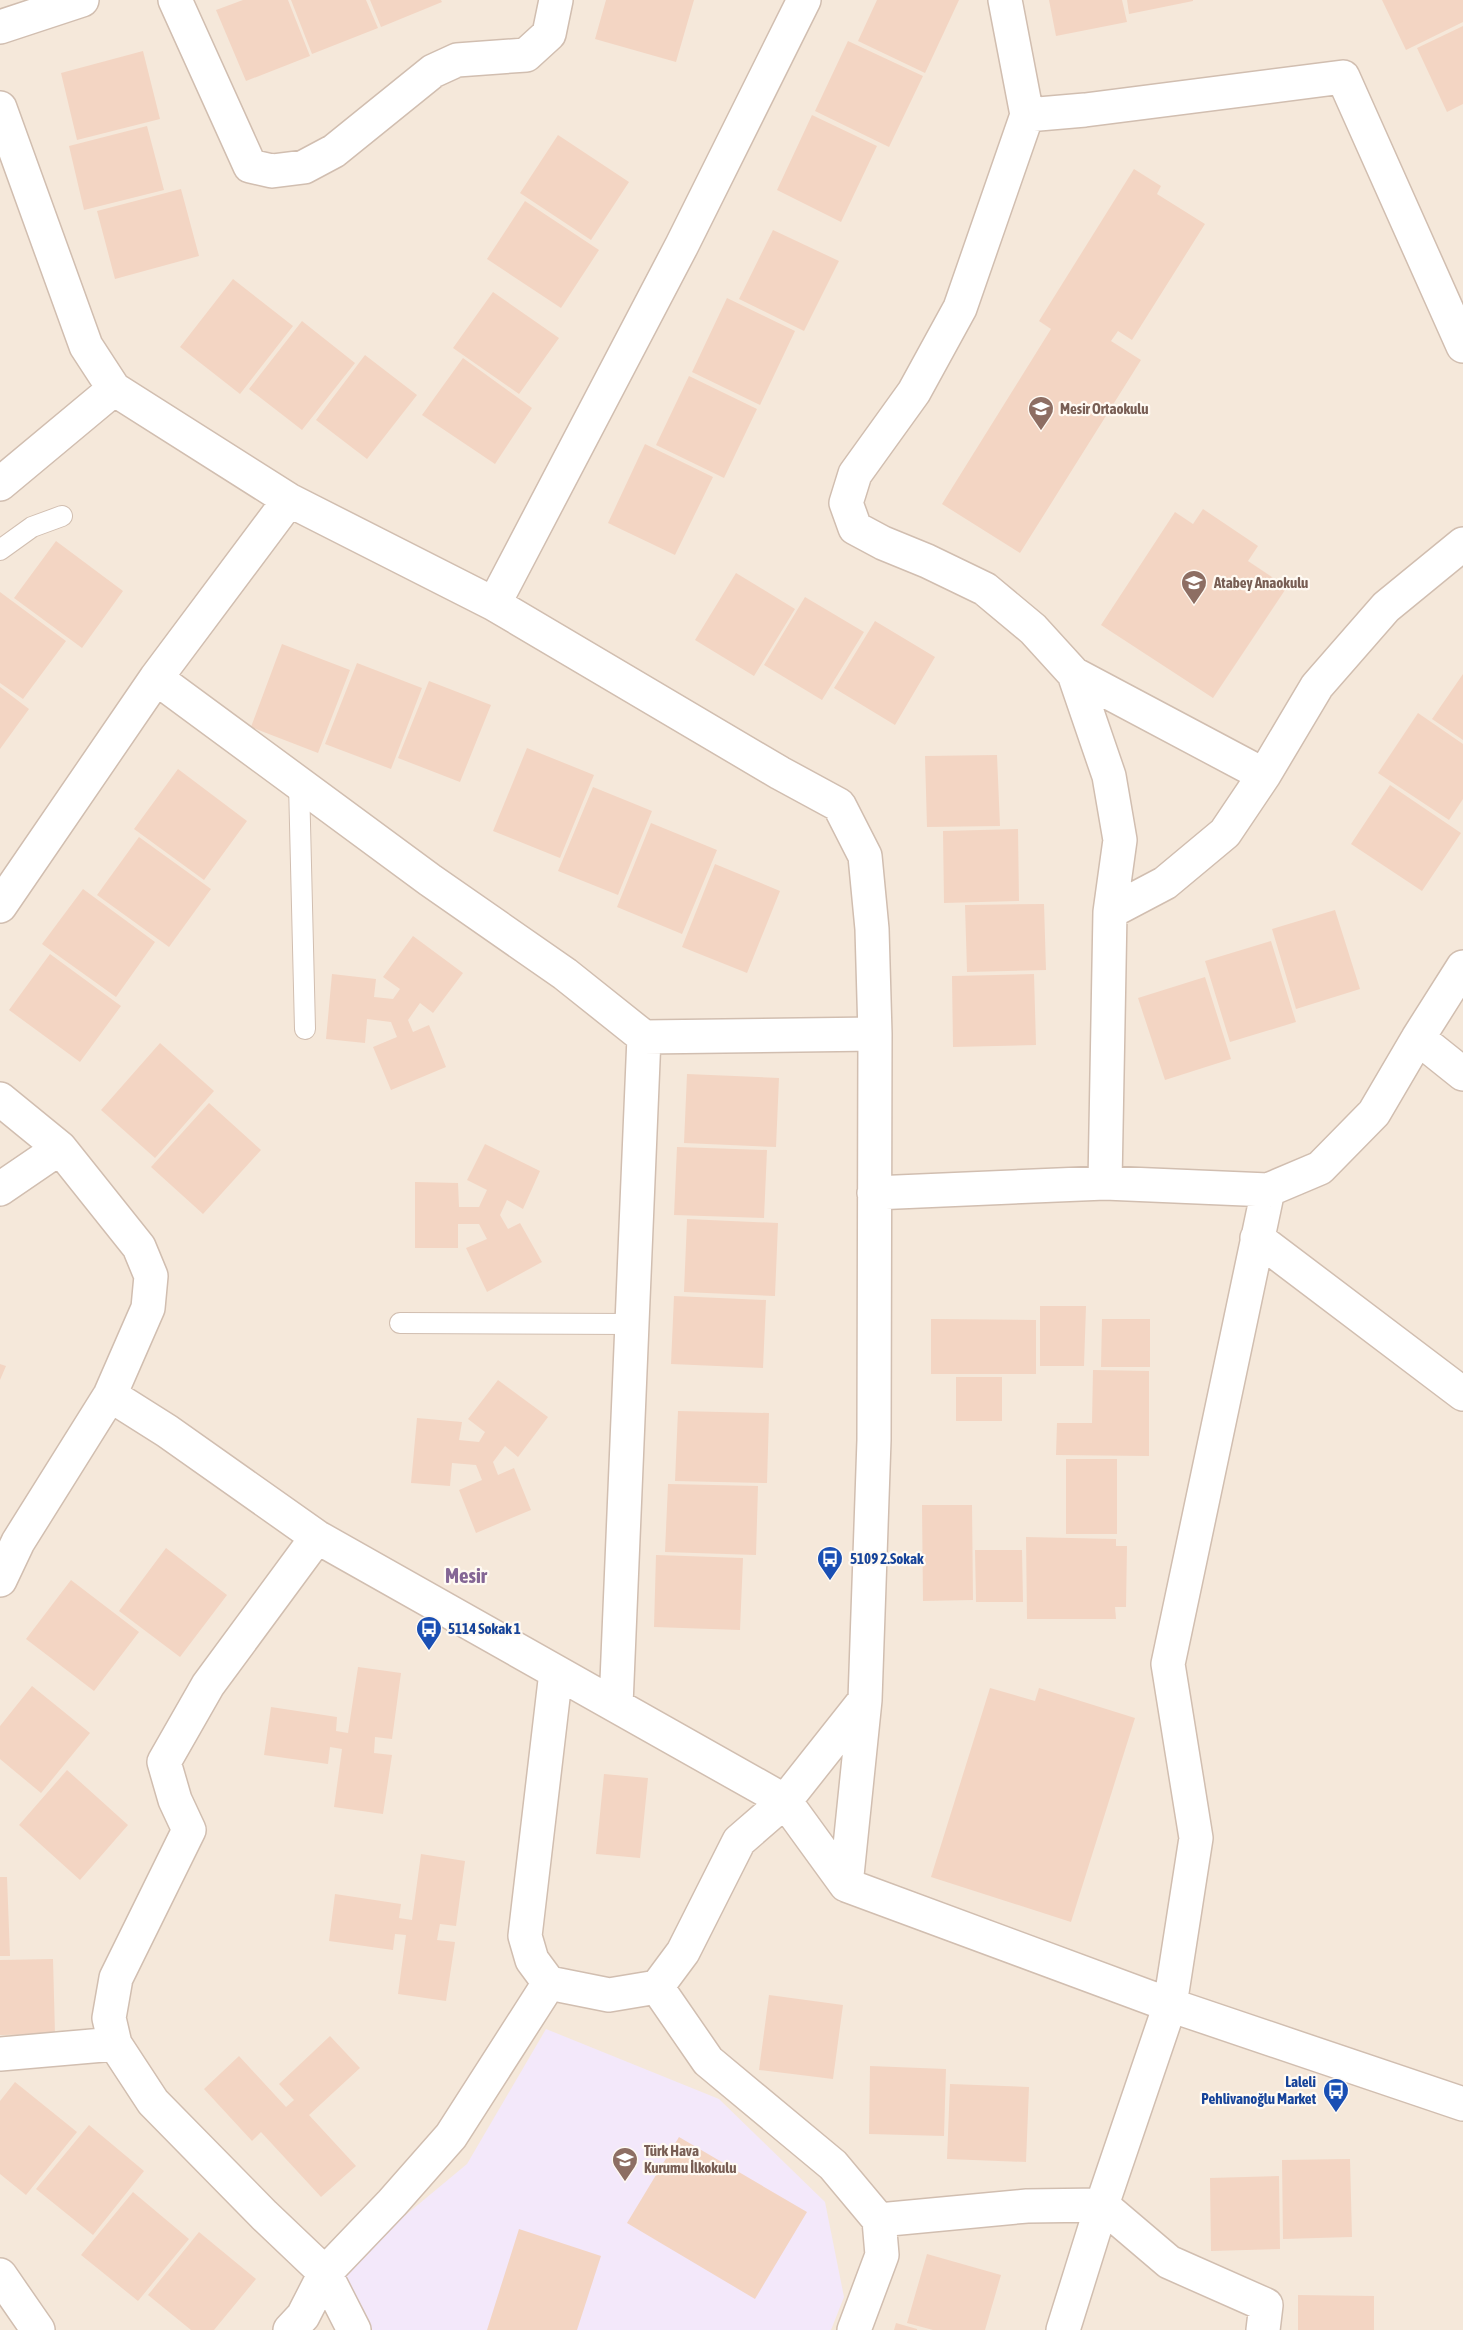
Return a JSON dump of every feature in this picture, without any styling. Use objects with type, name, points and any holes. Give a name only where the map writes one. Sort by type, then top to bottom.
[{"type":"street","points":[[0,27],[82,0]]},
{"type":"street","points":[[175,0],[250,166],[272,171],[304,167],[334,151],[433,71],[457,60],[526,55],[549,34],[556,0]]},
{"type":"street","points":[[494,604],[682,245],[804,0]]},
{"type":"street","points":[[1005,0],[1027,115],[960,308],[914,392],[855,474],[846,503],[855,528],[985,589],[1033,629],[1074,674],[1264,775]]},
{"type":"street","points":[[1027,115],[1084,110],[1343,77],[1463,346]]},
{"type":"street","points":[[0,108],[86,346],[114,389],[289,500],[494,604],[780,773],[839,805],[865,856],[873,929],[875,1034],[874,1440],[865,1700],[846,1886]]},
{"type":"street","points":[[0,484],[114,389]]},
{"type":"street","points":[[0,906],[156,678],[289,500]]},
{"type":"street","points":[[1110,912],[1165,883],[1224,833],[1264,775],[1317,686],[1386,607],[1463,544]]},
{"type":"street","points":[[1074,674],[1109,777],[1120,840],[1110,912],[1105,1183]]},
{"type":"street","points":[[156,678],[430,880],[565,974],[645,1037],[875,1034]]},
{"type":"street","points":[[874,1193],[1105,1183],[1268,1190],[1320,1168],[1374,1113],[1463,967]]},
{"type":"street","points":[[616,1705],[645,1037]]},
{"type":"street","points":[[1418,1038],[1463,1074]]},
{"type":"street","points":[[0,1099],[60,1148],[139,1247],[151,1276],[148,1308],[110,1395],[18,1542],[0,1580]]},
{"type":"street","points":[[0,1189],[60,1148]]},
{"type":"street","points":[[1064,2330],[1102,2205],[1170,2005],[1196,1838],[1168,1664],[1268,1190]]},
{"type":"street","points":[[1257,1238],[1463,1394]]},
{"type":"street","points":[[110,1395],[166,1431],[317,1537],[785,1801],[846,1886],[1170,2005],[1463,2104]]},
{"type":"street","points":[[317,1537],[208,1685],[164,1762],[175,1800],[189,1830],[116,1978],[109,2018],[115,2044],[153,2102],[264,2215],[325,2273],[354,2330]]},
{"type":"street","points":[[556,1671],[525,1936],[532,1960],[549,1983],[609,1995],[657,1987],[683,1952],[739,1841],[785,1801],[865,1700]]},
{"type":"street","points":[[290,2330],[303,2316],[325,2273],[392,2203],[451,2136],[549,1983]]},
{"type":"street","points":[[657,1987],[708,2061],[833,2165],[879,2220],[882,2255],[854,2330]]},
{"type":"street","points":[[0,2054],[115,2044]]},
{"type":"street","points":[[879,2220],[1026,2206],[1102,2205],[1169,2262],[1266,2305],[1263,2330]]},
{"type":"street","points":[[0,2275],[38,2330]]},
{"type":"lane","points":[[0,550],[32,527],[62,516]]},
{"type":"lane","points":[[299,783],[305,1029]]},
{"type":"lane","points":[[400,1323],[632,1324]]},
{"type":"shaded area","points":[[0,0],[1463,0],[1463,2330],[0,2330]]},
{"type":"shaded area","name":"Türk Hava Kurumu İlkokulu","points":[[546,2029],[719,2099],[825,2202],[844,2297],[831,2330],[367,2330],[337,2272],[467,2164]]},
{"type":"building","points":[[243,0],[288,0],[310,56],[246,81],[216,10]]},
{"type":"building","points":[[291,0],[366,0],[378,28],[312,54]]},
{"type":"building","points":[[370,0],[441,0],[442,2],[381,27]]},
{"type":"building","points":[[606,0],[694,0],[676,62],[595,39]]},
{"type":"building","points":[[877,0],[959,0],[925,73],[858,41]]},
{"type":"building","points":[[1049,0],[1122,0],[1127,22],[1056,36]]},
{"type":"building","points":[[1127,0],[1193,0],[1193,1],[1129,14]]},
{"type":"building","points":[[1382,0],[1463,0],[1463,22],[1406,50]]},
{"type":"building","points":[[1463,26],[1463,104],[1447,112],[1417,48]]},
{"type":"building","points":[[848,41],[923,76],[889,147],[815,111]]},
{"type":"building","points":[[143,51],[160,119],[77,140],[61,73]]},
{"type":"building","points":[[812,115],[877,146],[841,222],[777,190]]},
{"type":"building","points":[[147,126],[164,190],[84,210],[69,146]]},
{"type":"building","points":[[558,135],[629,182],[591,240],[520,193]]},
{"type":"building","name":"Mesir Ortaokulu","points":[[1134,169],[1161,186],[1157,194],[1205,224],[1132,340],[1118,331],[1111,341],[1141,360],[1020,553],[942,504],[1051,329],[1039,321]]},
{"type":"building","points":[[181,189],[199,256],[115,279],[97,211]]},
{"type":"building","points":[[525,201],[599,250],[561,308],[487,259]]},
{"type":"building","points":[[773,230],[839,261],[804,331],[739,299]]},
{"type":"building","points":[[233,279],[293,326],[240,394],[180,347]]},
{"type":"building","points":[[493,292],[559,338],[519,394],[453,348]]},
{"type":"building","points":[[727,298],[795,331],[760,405],[692,372]]},
{"type":"building","points":[[302,321],[355,363],[302,430],[249,389]]},
{"type":"building","points":[[365,355],[417,395],[367,459],[316,420]]},
{"type":"building","points":[[463,358],[532,408],[495,464],[422,415]]},
{"type":"building","points":[[689,376],[757,409],[724,478],[656,445]]},
{"type":"building","points":[[645,444],[713,477],[675,555],[608,523]]},
{"type":"building","name":"Atabey Anaokulu","points":[[1203,509],[1258,546],[1248,561],[1287,587],[1213,698],[1101,625],[1175,512],[1193,524]]},
{"type":"building","points":[[56,541],[123,591],[82,648],[14,598]]},
{"type":"building","points":[[736,573],[795,609],[754,676],[695,640]]},
{"type":"building","points":[[0,592],[66,641],[23,699],[0,683]]},
{"type":"building","points":[[805,597],[864,632],[822,700],[764,665]]},
{"type":"building","points":[[875,621],[935,657],[895,725],[834,688]]},
{"type":"building","points":[[282,644],[350,670],[318,753],[251,727]]},
{"type":"building","points":[[357,663],[422,688],[391,769],[325,744]]},
{"type":"building","points":[[1463,674],[1463,740],[1432,719]]},
{"type":"building","points":[[429,681],[491,705],[460,782],[398,758]]},
{"type":"building","points":[[0,687],[29,709],[0,749]]},
{"type":"building","points":[[1418,713],[1463,744],[1463,799],[1449,820],[1378,773]]},
{"type":"building","points":[[527,748],[594,775],[560,858],[493,831]]},
{"type":"building","points":[[997,755],[1000,826],[927,827],[925,756]]},
{"type":"building","points":[[178,769],[247,821],[204,880],[134,829]]},
{"type":"building","points":[[1390,785],[1461,833],[1422,891],[1351,844]]},
{"type":"building","points":[[593,787],[652,811],[618,895],[558,871]]},
{"type":"building","points":[[651,823],[717,850],[682,934],[617,907]]},
{"type":"building","points":[[1018,829],[1019,901],[944,903],[943,831]]},
{"type":"building","points":[[139,837],[211,889],[169,947],[97,895]]},
{"type":"building","points":[[715,864],[780,891],[747,973],[682,947]]},
{"type":"building","points":[[83,889],[155,942],[116,997],[42,944]]},
{"type":"building","points":[[1044,904],[1046,970],[967,972],[965,905]]},
{"type":"building","points":[[1335,910],[1360,989],[1296,1009],[1272,929]]},
{"type":"building","points":[[413,936],[463,973],[433,1013],[420,1003],[408,1020],[413,1032],[429,1025],[446,1067],[391,1090],[373,1047],[397,1037],[391,1022],[367,1019],[365,1043],[326,1039],[332,974],[376,979],[374,997],[393,999],[400,989],[383,977]]},
{"type":"building","points":[[1271,941],[1296,1022],[1230,1042],[1205,961]]},
{"type":"building","points":[[50,954],[121,1006],[80,1062],[9,1010]]},
{"type":"building","points":[[1034,974],[1036,1045],[953,1047],[952,976]]},
{"type":"building","points":[[1205,977],[1231,1059],[1165,1080],[1138,998]]},
{"type":"building","points":[[160,1043],[214,1091],[155,1158],[101,1110]]},
{"type":"building","points":[[687,1074],[779,1078],[776,1147],[684,1143]]},
{"type":"building","points":[[209,1103],[261,1150],[203,1214],[151,1167]]},
{"type":"building","points":[[485,1144],[540,1171],[523,1209],[507,1200],[500,1215],[508,1229],[520,1223],[542,1262],[487,1292],[466,1248],[487,1239],[479,1224],[458,1224],[458,1248],[415,1248],[415,1182],[458,1183],[459,1207],[479,1207],[487,1190],[467,1180]]},
{"type":"building","points":[[677,1147],[767,1150],[764,1218],[674,1215]]},
{"type":"building","points":[[687,1219],[778,1223],[775,1296],[684,1292]]},
{"type":"building","points":[[674,1296],[766,1300],[763,1368],[671,1364]]},
{"type":"building","points":[[1040,1306],[1086,1306],[1084,1366],[1040,1366]]},
{"type":"building","points":[[931,1319],[1036,1320],[1036,1374],[931,1374]]},
{"type":"building","points":[[1102,1319],[1150,1319],[1150,1367],[1101,1367]]},
{"type":"building","points":[[0,1364],[6,1366],[0,1380]]},
{"type":"building","points":[[1093,1370],[1149,1371],[1149,1456],[1056,1455],[1057,1423],[1092,1423]]},
{"type":"building","points":[[956,1377],[1002,1377],[1002,1421],[956,1421]]},
{"type":"building","points":[[498,1380],[548,1417],[518,1457],[505,1446],[493,1462],[498,1475],[514,1468],[531,1510],[476,1533],[459,1490],[482,1480],[476,1465],[452,1463],[450,1486],[411,1483],[417,1418],[462,1422],[459,1440],[479,1442],[485,1432],[468,1419]]},
{"type":"building","points":[[678,1411],[769,1413],[767,1483],[675,1481]]},
{"type":"building","points":[[1066,1459],[1117,1459],[1117,1534],[1066,1534]]},
{"type":"building","points":[[668,1484],[758,1486],[756,1555],[665,1552]]},
{"type":"building","points":[[922,1505],[972,1505],[973,1600],[923,1601]]},
{"type":"building","points":[[1026,1537],[1116,1539],[1116,1546],[1127,1546],[1126,1607],[1115,1607],[1116,1619],[1027,1619]]},
{"type":"building","points":[[166,1548],[227,1595],[180,1657],[119,1611]]},
{"type":"building","points":[[975,1550],[1022,1550],[1023,1602],[976,1602]]},
{"type":"building","points":[[656,1555],[743,1558],[740,1630],[654,1627]]},
{"type":"building","points":[[71,1580],[139,1632],[94,1691],[26,1639]]},
{"type":"building","points":[[358,1667],[401,1673],[392,1739],[375,1737],[374,1753],[392,1755],[383,1814],[334,1807],[342,1749],[330,1747],[328,1764],[264,1755],[271,1707],[337,1717],[336,1731],[348,1733]]},
{"type":"building","points":[[32,1686],[90,1733],[41,1793],[0,1759],[0,1726]]},
{"type":"building","points":[[990,1688],[1035,1701],[1039,1688],[1135,1718],[1071,1922],[931,1877]]},
{"type":"building","points":[[67,1770],[128,1825],[80,1880],[19,1825]]},
{"type":"building","points":[[604,1774],[648,1778],[640,1858],[596,1854]]},
{"type":"building","points":[[421,1854],[465,1861],[456,1926],[440,1924],[437,1940],[455,1942],[446,2001],[398,1994],[406,1935],[395,1934],[393,1950],[329,1941],[335,1894],[401,1904],[399,1918],[412,1920]]},
{"type":"building","points":[[0,1877],[7,1877],[10,1956],[0,1956]]},
{"type":"building","points":[[53,1959],[55,2034],[0,2035],[0,1960]]},
{"type":"building","points":[[769,1995],[843,2005],[833,2079],[759,2070]]},
{"type":"building","points":[[330,2036],[360,2068],[309,2115],[356,2166],[321,2197],[261,2132],[252,2141],[204,2089],[239,2056],[286,2107],[294,2100],[279,2084]]},
{"type":"building","points":[[870,2066],[946,2069],[944,2136],[869,2134]]},
{"type":"building","points":[[15,2082],[77,2132],[26,2195],[0,2174],[0,2101]]},
{"type":"building","points":[[950,2084],[1029,2087],[1026,2162],[947,2159]]},
{"type":"building","points":[[89,2125],[144,2171],[93,2235],[36,2189]]},
{"type":"building","points":[[679,2137],[807,2212],[755,2299],[627,2223]]},
{"type":"building","points":[[1350,2159],[1352,2237],[1283,2239],[1282,2160]]},
{"type":"building","points":[[1279,2176],[1280,2249],[1211,2251],[1210,2178]]},
{"type":"building","points":[[133,2192],[189,2239],[138,2301],[81,2255]]},
{"type":"building","points":[[519,2229],[601,2256],[577,2330],[487,2330]]},
{"type":"building","points":[[199,2232],[256,2279],[214,2330],[191,2330],[148,2295]]},
{"type":"building","points":[[927,2254],[1001,2275],[985,2330],[933,2330],[907,2323]]},
{"type":"building","points":[[1298,2295],[1374,2296],[1374,2330],[1298,2330]]},
{"type":"building","points":[[896,2323],[917,2329],[917,2330],[894,2330]]},
{"type":"place","name":"Mesir Ortaokulu","points":[[1041,432]]},
{"type":"place","name":"Atabey Anaokulu","points":[[1194,606]]},
{"type":"place","name":"5109 2.Sokak","points":[[830,1582]]},
{"type":"place","name":"5114 Sokak 1","points":[[429,1652]]},
{"type":"place","name":"Laleli Pehlivanoğlu Market","points":[[1336,2114]]},
{"type":"place","name":"Türk Hava Kurumu İlkokulu","points":[[625,2183]]},
{"type":"district","name":"Mesir","points":[[466,1576]]}]
